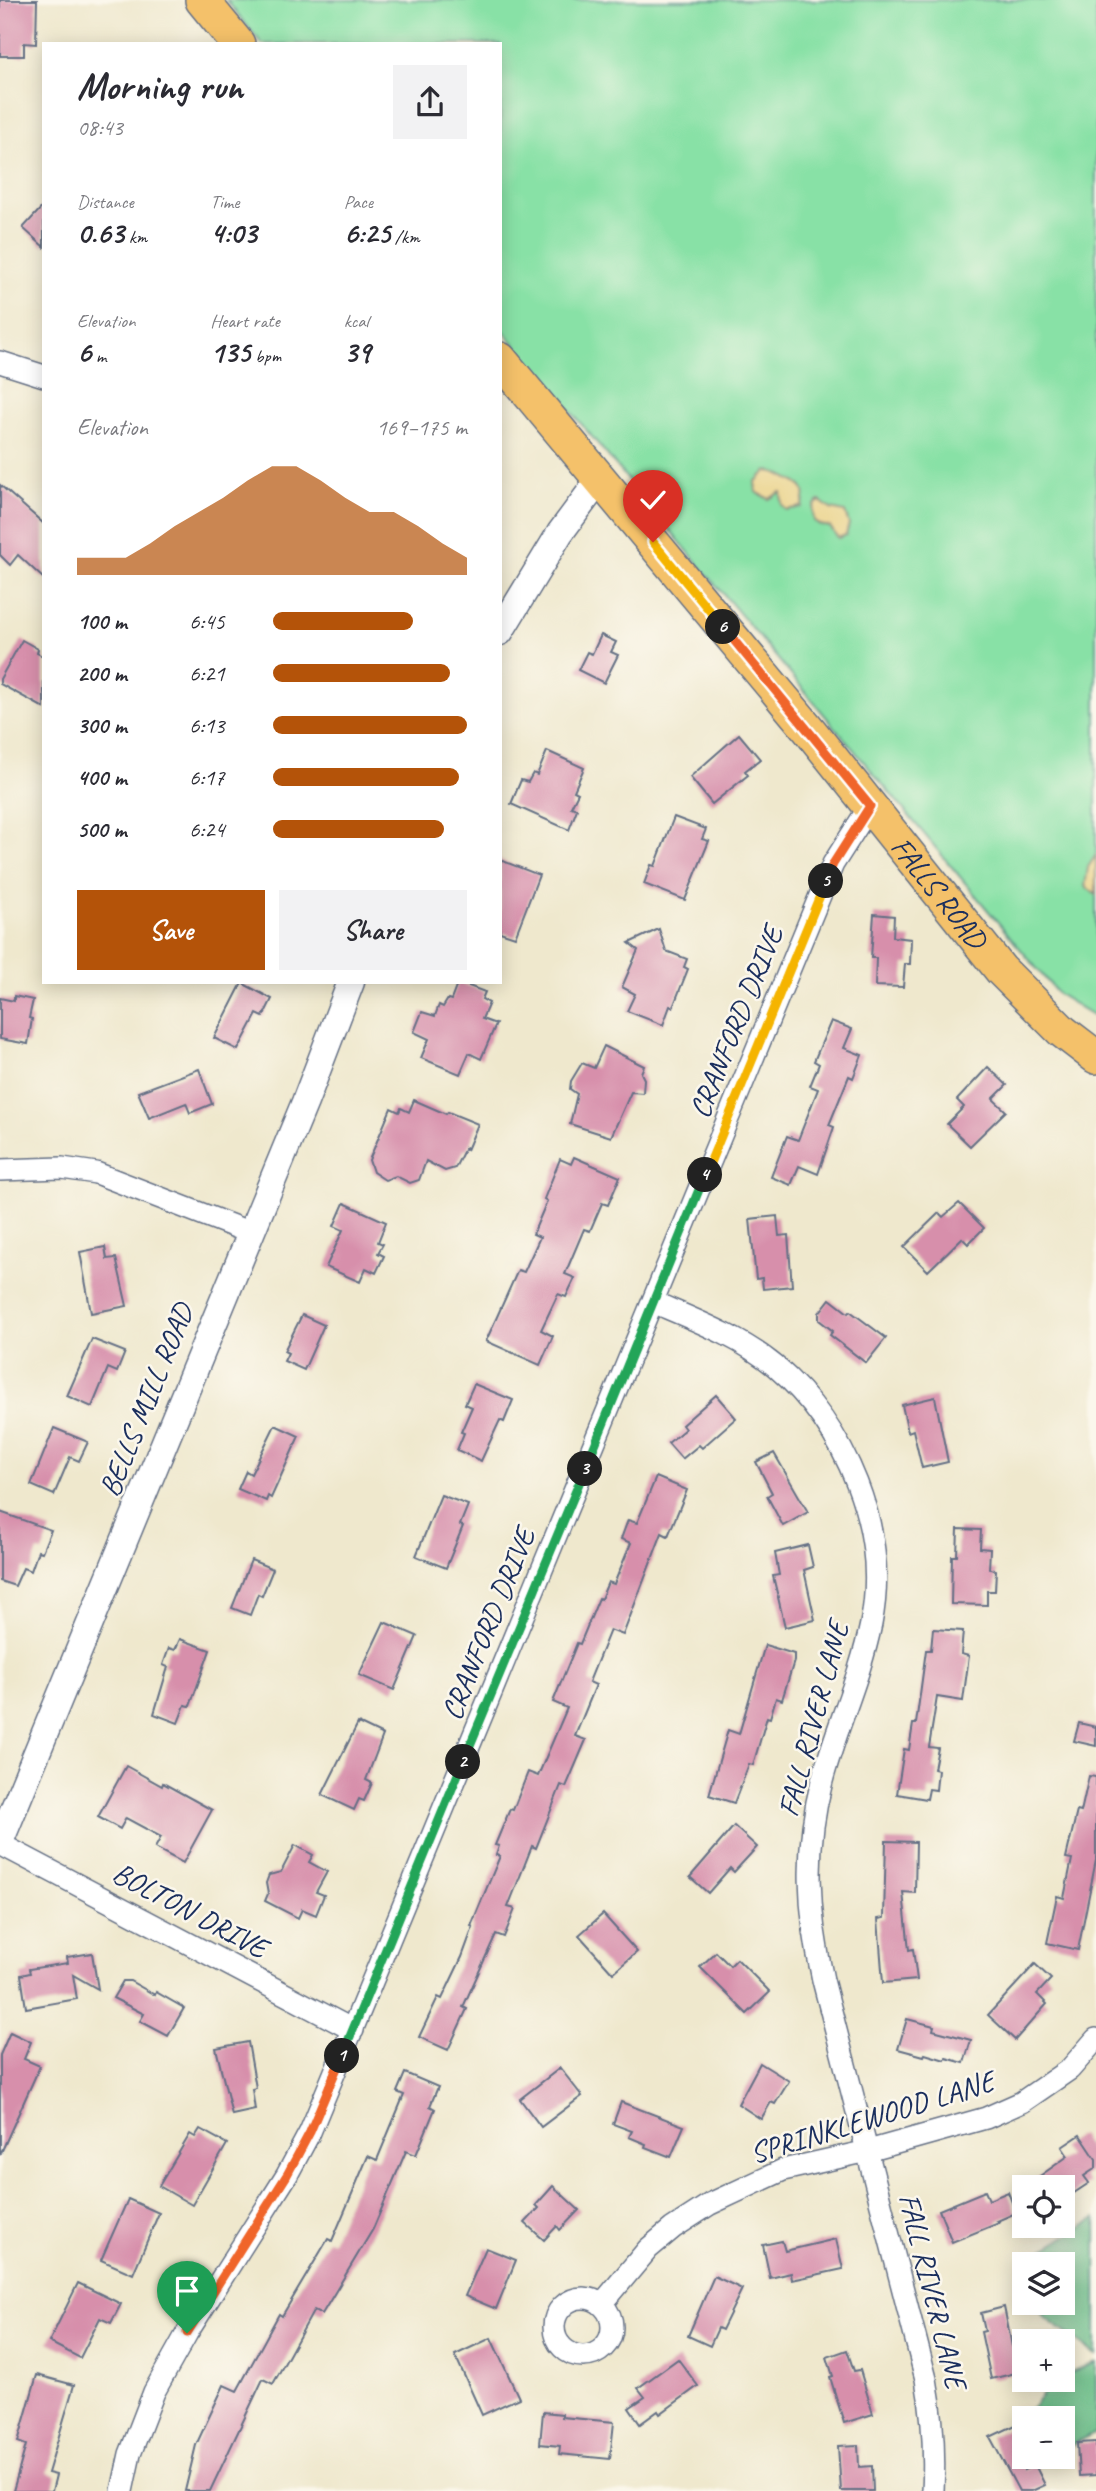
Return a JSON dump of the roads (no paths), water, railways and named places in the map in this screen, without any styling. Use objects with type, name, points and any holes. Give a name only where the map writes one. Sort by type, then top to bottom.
[{"type":"main road","points":[[202,0],[236,42]]},
{"type":"main road","name":"FALLS ROAD","points":[[502,361],[870,806],[1001,970],[1062,1031],[1096,1057]]},
{"type":"street","points":[[0,362],[42,375]]},
{"type":"street","points":[[502,629],[560,533],[600,479]]},
{"type":"street","name":"CRANFORD DRIVE","points":[[122,2491],[130,2454],[154,2392],[187,2333],[287,2175],[310,2132],[833,864],[870,806]]},
{"type":"street","name":"BELLS MILL ROAD","points":[[0,1843],[251,1233],[350,984]]},
{"type":"street","points":[[0,1170],[62,1168],[96,1173],[251,1233]]},
{"type":"street","name":"FALL RIVER LANE","points":[[653,1302],[709,1326],[747,1347],[774,1365],[797,1387],[830,1428],[855,1479],[865,1509],[873,1548],[875,1585],[871,1622],[860,1666],[822,1780],[811,1834],[808,1885],[820,1970],[926,2379],[934,2440],[933,2491]]},
{"type":"street","name":"BOLTON DRIVE","points":[[0,1843],[353,2029]]},
{"type":"street","name":"SPRINKLEWOOD LANE","points":[[602,2304],[648,2249],[673,2228],[710,2204],[783,2170],[868,2151],[986,2118],[1022,2102],[1070,2069],[1096,2039]]}]
